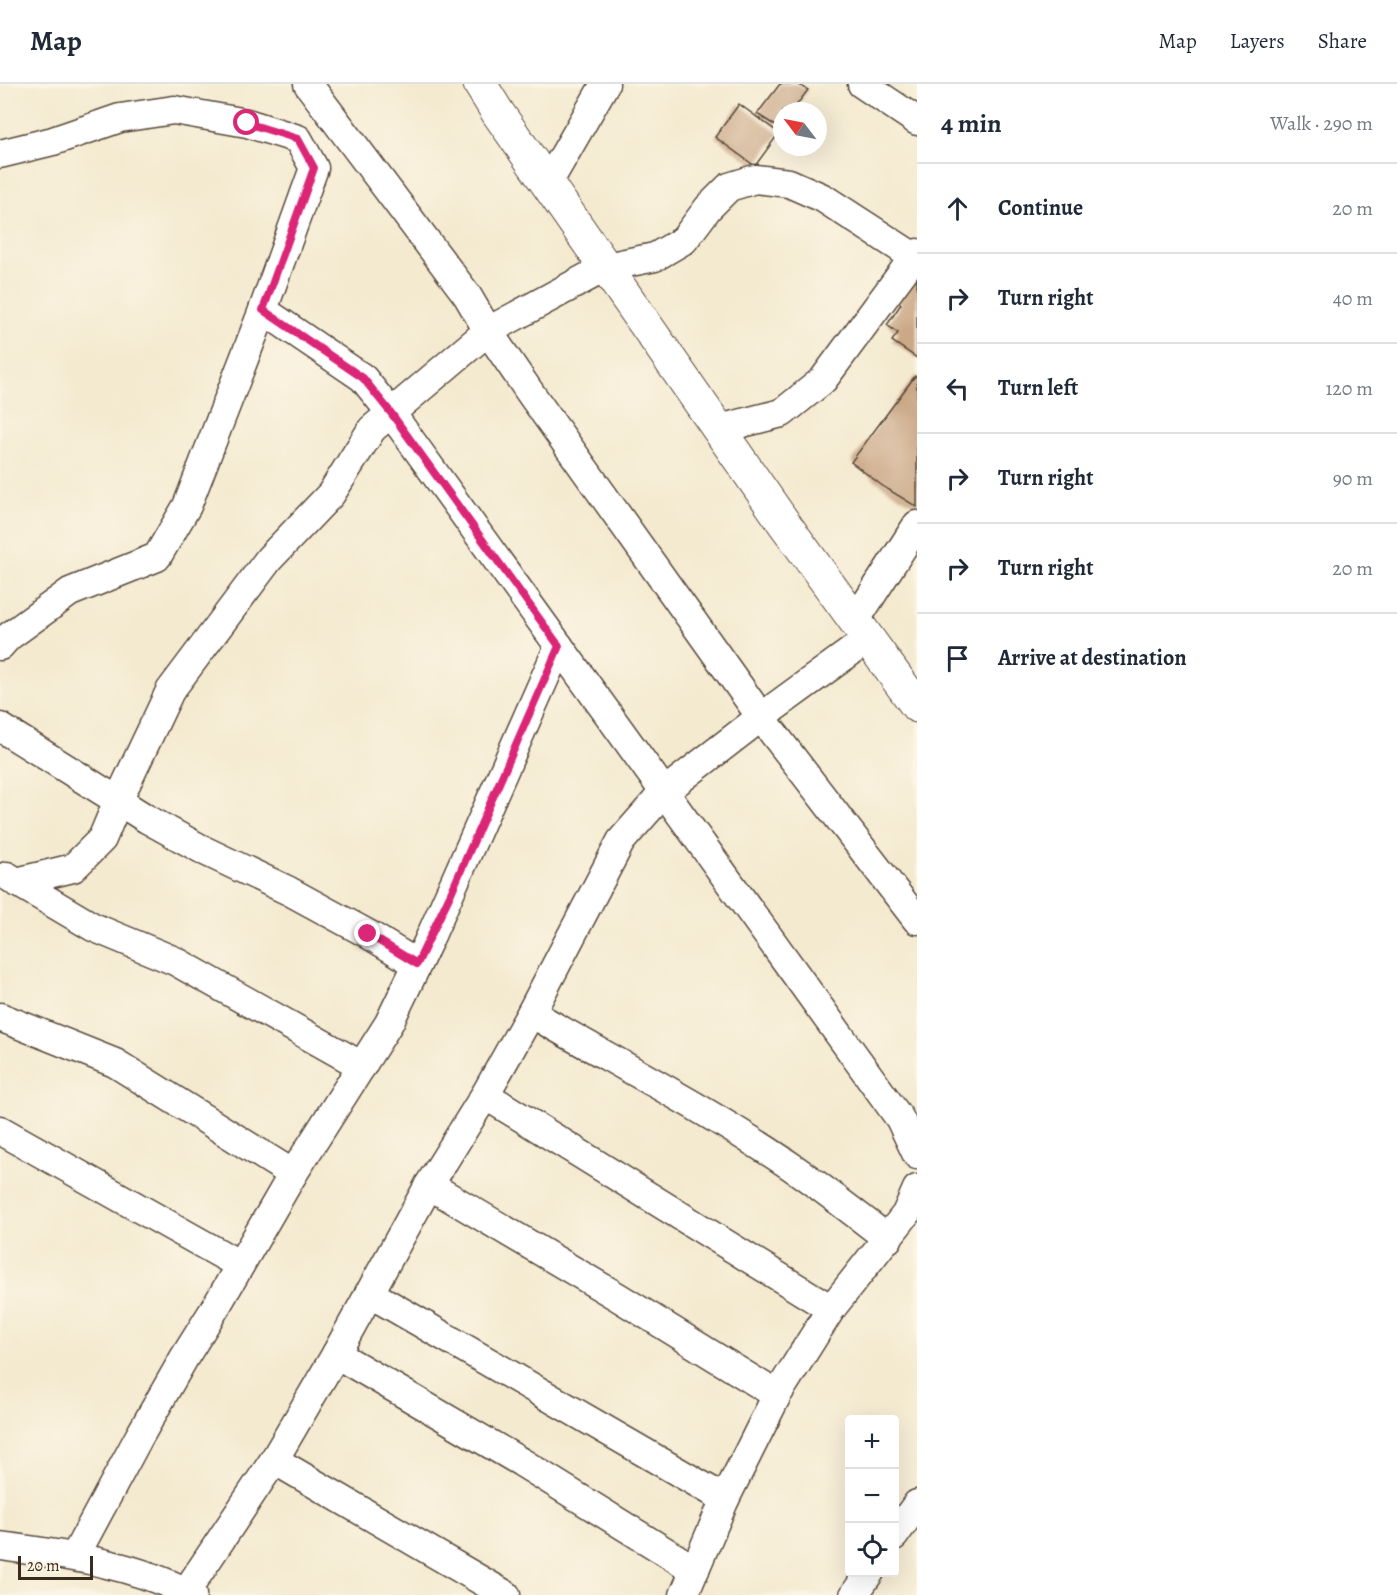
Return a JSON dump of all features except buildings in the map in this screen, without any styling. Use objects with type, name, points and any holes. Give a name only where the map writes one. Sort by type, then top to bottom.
[{"type":"street","points":[[308,84],[467,295],[488,331],[761,717],[917,920]]},
{"type":"street","points":[[480,84],[719,429],[917,706]]},
{"type":"street","points":[[548,183],[605,84]]},
{"type":"street","points":[[862,84],[917,121]]},
{"type":"street","points":[[0,154],[53,141],[120,118],[174,110],[247,123],[298,139],[314,168],[263,310],[187,506],[157,557],[70,592],[8,637],[0,646]]},
{"type":"street","points":[[8,877],[73,868],[102,840],[170,691],[269,559],[331,494],[372,429],[488,331],[606,267],[655,257],[665,252],[684,240],[708,208],[729,187],[755,179],[789,183],[823,198],[915,255],[824,380],[782,413],[719,429]]},
{"type":"street","points":[[263,310],[363,378],[391,413],[900,1119],[917,1155]]},
{"type":"street","points":[[0,1546],[75,1556],[150,1577],[189,1593],[274,1460],[336,1354],[429,1185],[485,1095],[531,1013],[621,841],[664,792],[761,717],[861,630],[917,525]]},
{"type":"street","points":[[75,1556],[162,1396],[293,1174],[389,1023],[451,893],[559,646]]},
{"type":"street","points":[[0,727],[118,801],[205,851],[279,886],[368,934],[417,964]]},
{"type":"street","points":[[8,877],[93,927],[175,961],[362,1066]]},
{"type":"street","points":[[531,1013],[790,1165],[888,1239]]},
{"type":"street","points":[[0,1017],[115,1063],[293,1174]]},
{"type":"street","points":[[485,1095],[831,1309]]},
{"type":"street","points":[[0,1130],[240,1265]]},
{"type":"street","points":[[429,1185],[777,1395]]},
{"type":"street","points":[[336,1354],[521,1462],[689,1582],[725,1499],[777,1395],[831,1309],[906,1214],[917,1189]]},
{"type":"street","points":[[369,1293],[725,1499]]},
{"type":"street","points":[[274,1460],[506,1595]]},
{"type":"street","points":[[899,1529],[917,1504]]},
{"type":"street","points":[[854,1595],[867,1577]]},
{"type":"route","points":[[247,123],[298,139],[314,168],[263,310],[363,378],[391,413],[559,646],[451,893],[417,964],[368,934]]}]
